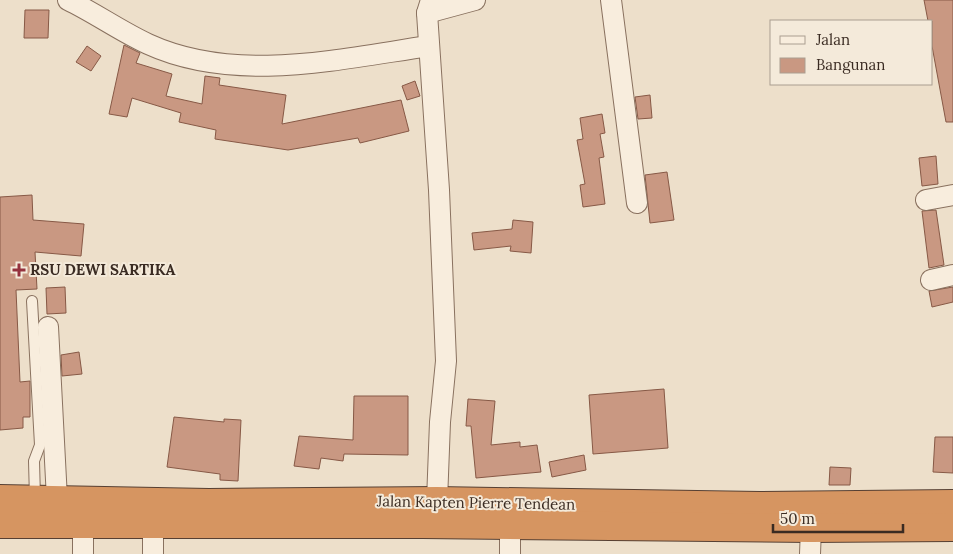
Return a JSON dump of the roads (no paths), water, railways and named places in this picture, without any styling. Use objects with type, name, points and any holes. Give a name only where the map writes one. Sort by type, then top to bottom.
[{"type":"highway","name":"Jalan Kapten Pierre Tendean","points":[[0,499],[208,502],[437,502],[510,515],[810,541],[953,527]]},
{"type":"highway","name":"Jalan Kapten Pierre Tendean","points":[[0,524],[153,526],[788,506],[953,504]]},
{"type":"street","points":[[68,0],[149,44],[204,61],[269,66],[429,46]]},
{"type":"street","points":[[437,502],[440,422],[446,361],[439,190],[429,46],[429,7],[475,0]]},
{"type":"street","points":[[611,0],[637,204]]},
{"type":"street","points":[[926,200],[953,195]]},
{"type":"street","points":[[931,280],[953,274]]},
{"type":"street","points":[[46,499],[48,327]]},
{"type":"street","points":[[510,515],[510,554]]},
{"type":"street","points":[[82,554],[83,525]]},
{"type":"street","points":[[153,526],[153,554]]},
{"type":"lane","points":[[32,301],[40,445],[34,461],[46,499]]},
{"type":"place","name":"RSU DEWI SARTIKA","points":[[19,270]]}]
